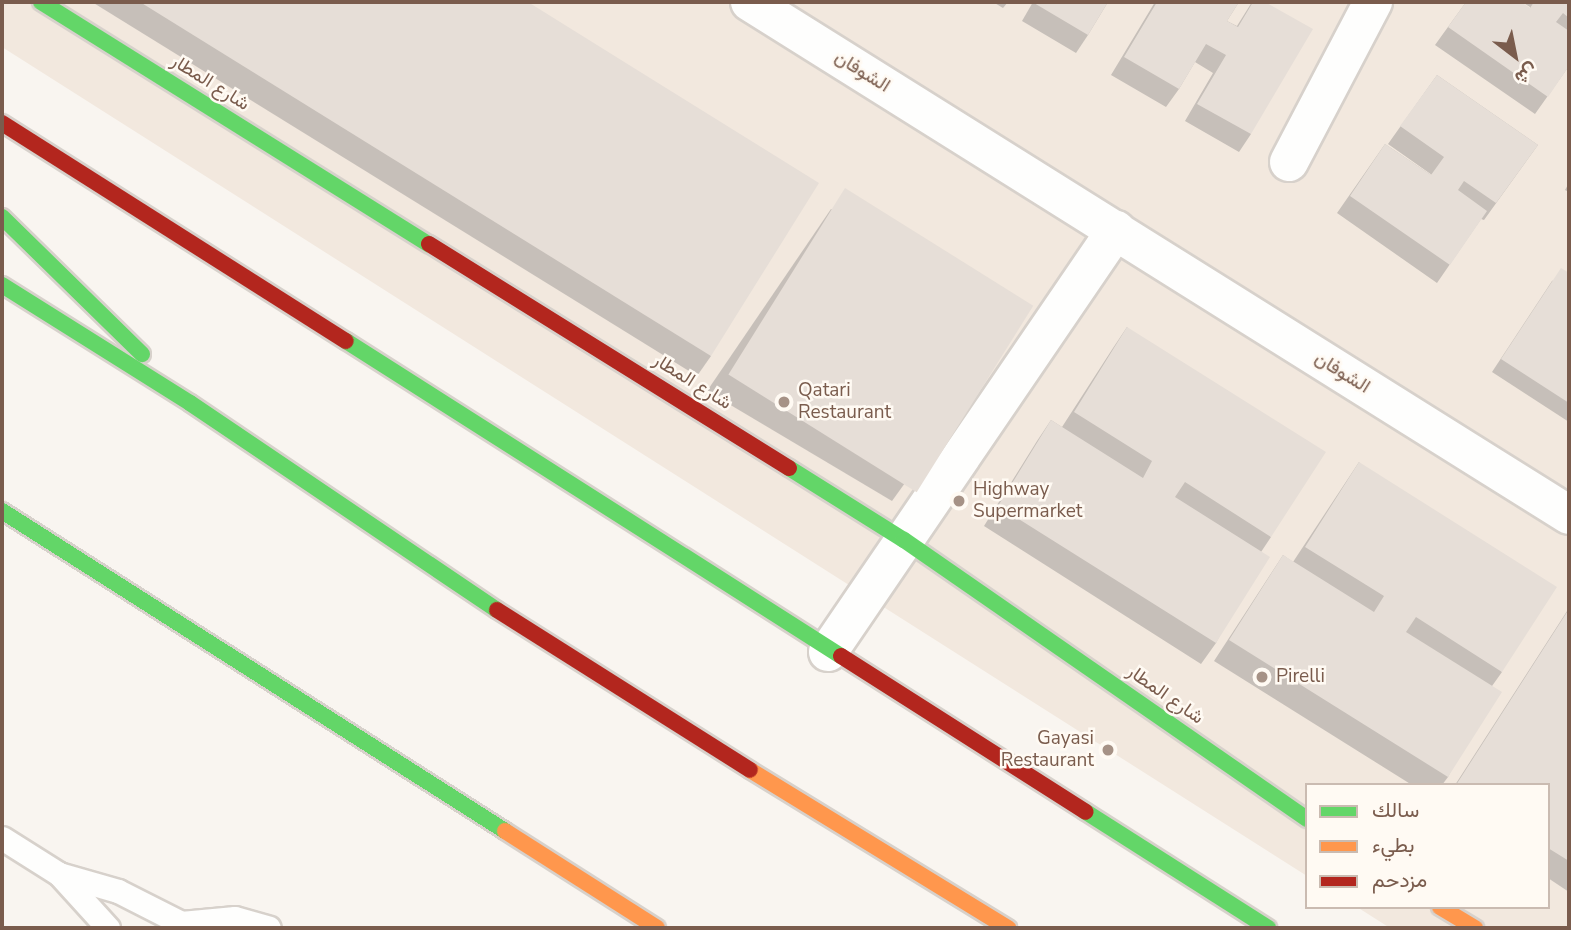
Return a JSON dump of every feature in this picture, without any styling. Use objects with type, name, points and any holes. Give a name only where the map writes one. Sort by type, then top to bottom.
[{"type":"main road","name":"شارع المطار","points":[[41,2],[904,540],[1305,818]]},
{"type":"main road","points":[[2,123],[828,652],[1268,928]]},
{"type":"main road","points":[[2,218],[190,402]]},
{"type":"main road","points":[[2,285],[190,402],[572,660],[1008,928]]},
{"type":"main road","points":[[2,511],[657,928]]},
{"type":"main road","points":[[1443,909],[1475,928]]},
{"type":"street","name":"الشوفان","points":[[750,2],[1569,515]]},
{"type":"street","points":[[1289,162],[1373,2]]},
{"type":"street","points":[[828,652],[1116,230]]},
{"type":"lane","points":[[2,838],[59,874],[108,928]]},
{"type":"lane","points":[[59,874],[118,891],[181,923],[234,918],[269,928]]},
{"type":"shaded area","points":[[2,2],[1569,2],[1569,928],[1390,928],[1360,909],[1550,909],[1550,783],[1305,783],[1305,875],[2,47]]},
{"type":"building","points":[[140,2],[528,2],[819,183],[711,356]]},
{"type":"building","points":[[1035,2],[1108,2],[1088,35]]},
{"type":"building","points":[[1157,2],[1239,2],[1227,21],[1238,27],[1253,2],[1265,2],[1313,29],[1251,134],[1197,104],[1226,55],[1206,44],[1179,89],[1124,57]]},
{"type":"building","points":[[1466,2],[1521,2],[1530,8],[1534,2],[1569,2],[1569,18],[1563,13],[1556,22],[1569,31],[1569,66],[1548,97],[1448,27]]},
{"type":"building","points":[[1437,75],[1538,145],[1496,203],[1464,181],[1458,190],[1487,211],[1450,265],[1350,196],[1385,144],[1431,175],[1444,157],[1400,126]]},
{"type":"building","points":[[845,188],[1033,306],[917,492],[728,375]]},
{"type":"building","points":[[1561,268],[1569,273],[1569,403],[1501,359]]},
{"type":"building","points":[[1127,327],[1326,452],[1271,537],[1185,482],[1175,497],[1270,557],[1216,643],[998,506],[1051,420],[1143,478],[1152,461],[1074,412]]},
{"type":"building","points":[[1359,462],[1557,587],[1502,672],[1416,617],[1406,632],[1502,692],[1448,777],[1229,640],[1283,555],[1374,612],[1384,596],[1305,547]]},
{"type":"building","points":[[1569,609],[1569,861],[1550,849],[1550,783],[1457,783]]},
{"type":"traffic: fast","points":[[41,2],[429,244]]},
{"type":"traffic: fast","points":[[2,217],[142,354]]},
{"type":"traffic: fast","points":[[2,285],[190,403],[497,610]]},
{"type":"traffic: fast","points":[[346,341],[841,656]]},
{"type":"traffic: fast","points":[[789,468],[904,540],[1305,818]]},
{"type":"traffic: fast","points":[[2,511],[505,831]]},
{"type":"traffic: fast","points":[[1086,812],[1268,928]]},
{"type":"traffic: slow","points":[[750,770],[1008,928]]},
{"type":"traffic: slow","points":[[505,831],[657,928]]},
{"type":"traffic: slow","points":[[1443,909],[1475,928]]},
{"type":"traffic: jam","points":[[2,123],[346,341]]},
{"type":"traffic: jam","points":[[429,244],[789,468]]},
{"type":"traffic: jam","points":[[497,610],[750,770]]},
{"type":"traffic: jam","points":[[841,656],[1086,812]]},
{"type":"place","name":"Qatari Restaurant","points":[[784,402]]},
{"type":"place","name":"Highway Supermarket","points":[[959,501]]},
{"type":"place","name":"Pirelli","points":[[1262,677]]},
{"type":"place","name":"Gayasi Restaurant","points":[[1108,750]]}]
